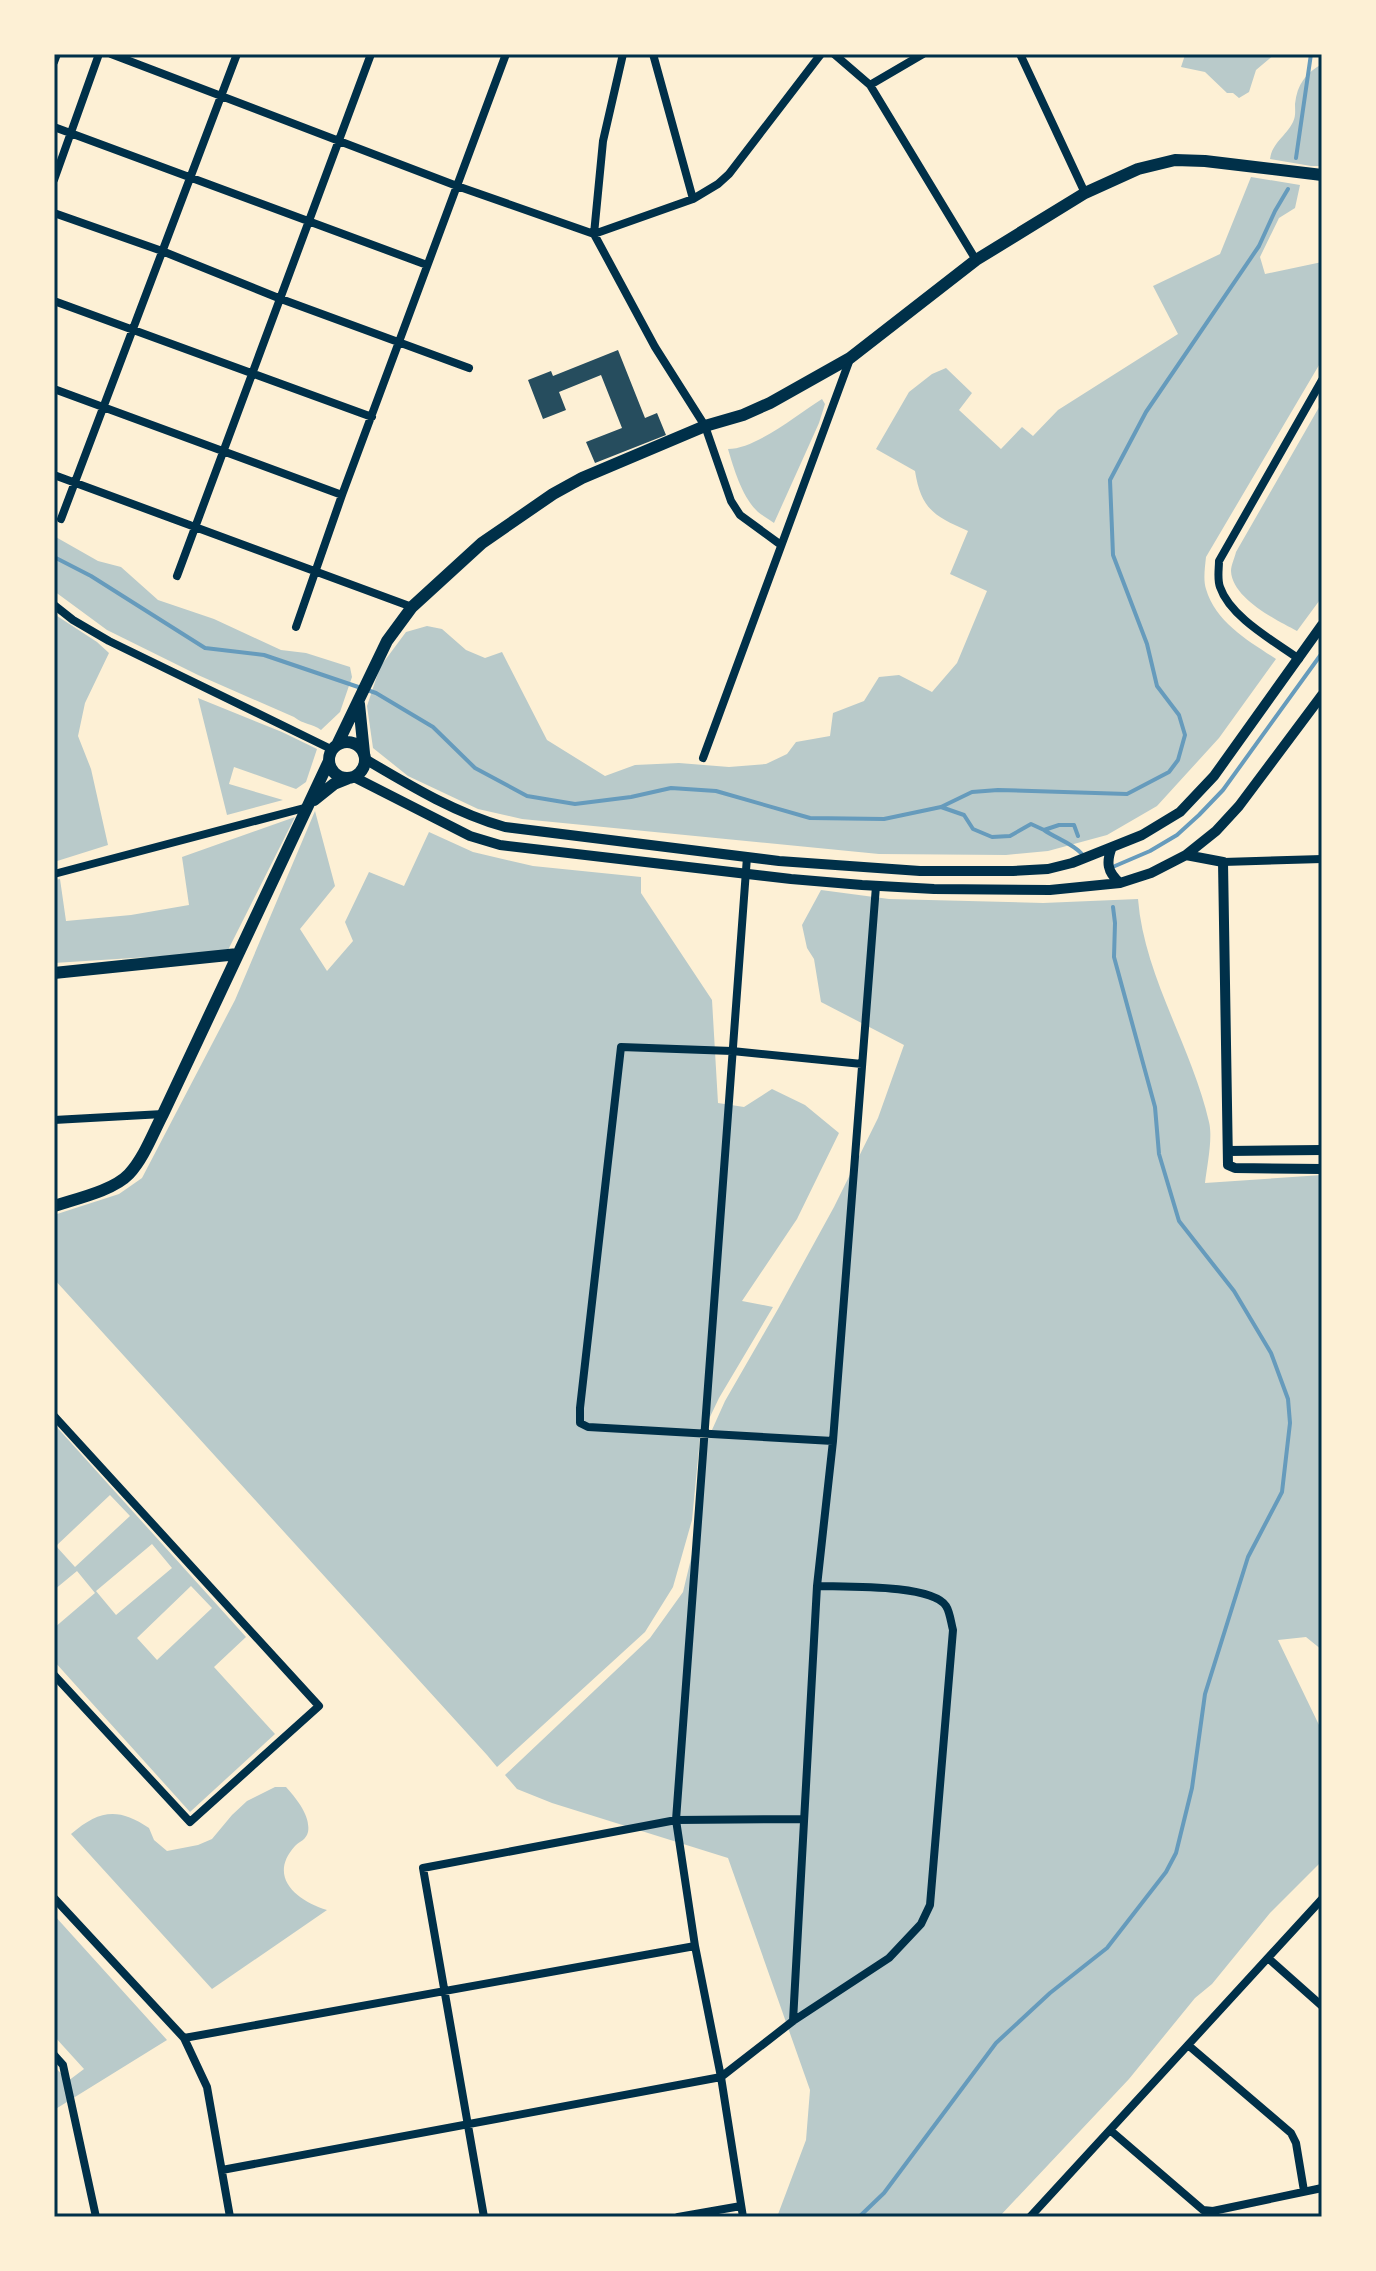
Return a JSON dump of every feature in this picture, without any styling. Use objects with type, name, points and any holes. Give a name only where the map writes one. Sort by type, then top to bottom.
[{"type":"main road","points":[[54,1206],[106,1188],[128,1176],[163,1114],[333,752],[395,628],[412,607],[482,543],[582,478],[705,426],[770,403],[850,358],[976,260],[1085,193],[1138,169],[1175,160],[1319,175]]},
{"type":"main road","points":[[310,804],[334,784],[362,770],[360,698]]},
{"type":"main road","points":[[333,752],[353,743],[364,756]]},
{"type":"main road","points":[[333,752],[333,771],[337,775],[351,777]]},
{"type":"main road","points":[[54,973],[238,954]]},
{"type":"street","points":[[54,62],[57,54]]},
{"type":"street","points":[[54,180],[99,54]]},
{"type":"street","points":[[111,54],[457,186],[594,234],[693,199],[718,184],[729,174],[821,54]]},
{"type":"street","points":[[61,519],[237,54]]},
{"type":"street","points":[[177,576],[371,54]]},
{"type":"street","points":[[296,627],[506,54]]},
{"type":"street","points":[[623,54],[603,141],[594,234],[655,347],[705,426],[731,501],[740,515],[781,545]]},
{"type":"street","points":[[653,54],[693,199]]},
{"type":"street","points":[[834,54],[870,85],[976,260]]},
{"type":"street","points":[[870,85],[923,54]]},
{"type":"street","points":[[1020,54],[1085,193]]},
{"type":"street","points":[[54,127],[427,265]]},
{"type":"street","points":[[54,213],[469,368]]},
{"type":"street","points":[[54,301],[372,417]]},
{"type":"street","points":[[703,758],[850,358]]},
{"type":"street","points":[[1299,659],[1230,605],[1219,585],[1219,561],[1322,380]]},
{"type":"street","points":[[54,389],[342,495]]},
{"type":"street","points":[[54,475],[412,607]]},
{"type":"street","points":[[54,605],[109,641],[333,752]]},
{"type":"street","points":[[364,756],[452,808],[505,827],[747,857],[920,871],[1048,869],[1072,863],[1142,835],[1180,812],[1214,776],[1322,625]]},
{"type":"street","points":[[351,777],[470,836],[500,845],[876,886],[1050,890],[1120,883],[1151,873],[1186,855],[1216,831],[1239,806],[1322,695]]},
{"type":"street","points":[[1309,714],[1322,714]]},
{"type":"street","points":[[54,874],[310,804]]},
{"type":"street","points":[[1112,847],[1108,866],[1120,883]]},
{"type":"street","points":[[1186,855],[1223,862],[1322,859]]},
{"type":"street","points":[[743,2217],[676,1820],[747,857]]},
{"type":"street","points":[[1223,862],[1228,1165],[1231,1168],[1322,1169]]},
{"type":"street","points":[[793,2021],[817,1586],[833,1441],[876,886]]},
{"type":"street","points":[[833,1441],[588,1427],[580,1423],[580,1408],[621,1047],[732,1051],[862,1064]]},
{"type":"street","points":[[54,1120],[163,1114]]},
{"type":"street","points":[[1228,1151],[1322,1150]]},
{"type":"street","points":[[54,1416],[319,1706],[190,1822],[54,1675]]},
{"type":"street","points":[[222,2170],[721,2077],[793,2021],[889,1958],[921,1924],[930,1905],[953,1630],[946,1605],[932,1595],[899,1589],[817,1586]]},
{"type":"street","points":[[484,2217],[423,1868],[676,1820],[803,1819]]},
{"type":"street","points":[[54,1898],[184,2038],[207,2087],[230,2217]]},
{"type":"street","points":[[1034,2216],[1322,1899]]},
{"type":"street","points":[[184,2038],[695,1946]]},
{"type":"street","points":[[1268,1958],[1322,2006]]},
{"type":"street","points":[[1188,2045],[1291,2133],[1296,2143],[1304,2191]]},
{"type":"street","points":[[54,2055],[63,2065],[96,2217]]},
{"type":"street","points":[[1110,2130],[1203,2210],[1213,2211],[1322,2188]]},
{"type":"street","points":[[678,2217],[741,2206]]},
{"type":"shaded area","points":[[1275,54],[1256,70],[1249,92],[1239,98],[1227,93],[1205,72],[1181,67],[1185,55]]},
{"type":"shaded area","points":[[1322,64],[1322,166],[1270,159],[1273,148],[1294,120],[1300,85],[1311,71]]},
{"type":"shaded area","points":[[1251,177],[1300,185],[1295,208],[1279,218],[1260,257],[1265,274],[1322,262],[1322,360],[1206,557],[1205,585],[1217,612],[1235,630],[1276,659],[1219,738],[1157,806],[1107,835],[1048,851],[1006,855],[879,854],[522,819],[478,809],[408,776],[373,748],[367,706],[380,667],[406,632],[427,626],[442,629],[466,650],[485,658],[502,652],[547,740],[605,776],[635,765],[679,763],[729,767],[766,764],[787,754],[796,742],[830,736],[833,713],[864,701],[879,677],[899,675],[932,692],[957,663],[987,591],[950,574],[968,531],[931,510],[921,494],[915,471],[876,449],[909,392],[932,374],[946,368],[972,393],[959,410],[1001,449],[1022,427],[1033,436],[1058,410],[1178,334],[1153,286],[1220,254]]},
{"type":"shaded area","points":[[822,399],[825,404],[819,423],[774,523],[758,512],[747,499],[728,449],[764,437]]},
{"type":"shaded area","points":[[1322,402],[1322,597],[1297,631],[1247,599],[1233,581],[1231,569],[1236,552]]},
{"type":"shaded area","points":[[54,536],[98,561],[121,567],[158,600],[214,619],[281,650],[306,653],[350,667],[352,677],[340,712],[321,730],[107,630],[54,591]]},
{"type":"shaded area","points":[[54,614],[109,653],[85,703],[78,736],[91,769],[108,845],[54,862]]},
{"type":"shaded area","points":[[198,698],[317,749],[306,782],[296,789],[234,767],[229,784],[283,800],[227,815]]},
{"type":"shaded area","points":[[315,811],[335,886],[300,929],[327,971],[353,941],[345,922],[369,872],[404,886],[429,832],[473,852],[533,866],[641,877],[641,893],[712,1000],[718,1103],[744,1107],[772,1089],[805,1105],[839,1133],[797,1219],[742,1301],[773,1307],[719,1398],[700,1438],[692,1520],[673,1587],[645,1632],[497,1767],[54,1279],[54,1215],[119,1194],[142,1178],[235,1000]]},
{"type":"shaded area","points":[[295,817],[227,952],[54,963],[54,880],[60,879],[66,921],[131,915],[189,905],[182,857]]},
{"type":"shaded area","points":[[821,890],[889,899],[1043,903],[1138,899],[1149,956],[1192,1066],[1209,1122],[1210,1144],[1205,1183],[1322,1175],[1322,1650],[1306,1637],[1278,1640],[1319,1725],[1322,1738],[1322,1861],[1270,1913],[1129,2079],[999,2217],[777,2217],[806,2140],[810,2090],[728,1858],[552,1803],[517,1789],[505,1775],[650,1638],[683,1592],[700,1521],[707,1441],[725,1401],[834,1207],[878,1118],[904,1045],[821,1002],[814,959],[807,948],[802,925]]},
{"type":"shaded area","points":[[54,1424],[246,1637],[214,1667],[275,1734],[190,1812],[54,1661],[54,1628],[95,1593],[77,1571],[54,1590]],"holes":[[[110,1495],[130,1516],[75,1567],[56,1546]],[[152,1544],[172,1568],[116,1615],[96,1591]],[[191,1586],[212,1608],[157,1660],[137,1638]]]},
{"type":"shaded area","points":[[275,1787],[286,1787],[290,1791],[302,1808],[308,1826],[306,1837],[287,1857],[285,1878],[305,1901],[327,1910],[212,1989],[71,1834],[100,1816],[118,1814],[149,1828],[154,1840],[167,1851],[198,1845],[212,1839],[247,1801]]},
{"type":"shaded area","points":[[54,1915],[167,2040],[54,2110],[54,2066],[68,2081],[84,2069],[54,2036]]},
{"type":"building","points":[[618,350],[645,418],[657,413],[666,435],[595,463],[586,442],[622,428],[601,375],[559,392],[566,410],[543,419],[528,380],[551,371],[553,376]]},
{"type":"waterway","points":[[1296,158],[1311,54]]},
{"type":"waterway","points":[[54,557],[91,576],[205,648],[264,655],[376,693],[433,727],[475,768],[527,796],[575,804],[671,788],[716,791],[810,818],[884,819],[941,807],[972,792],[1127,794],[1169,772],[1178,760],[1185,735],[1179,715],[1157,686],[1147,644],[1113,555],[1110,480],[1146,412],[1259,246],[1288,189]]},
{"type":"waterway","points":[[1115,866],[1177,835],[1199,815],[1223,790],[1322,653]]},
{"type":"waterway","points":[[941,807],[964,815],[973,829],[992,837],[1010,836],[1031,824],[1044,830],[1059,825],[1074,825],[1078,836]]},
{"type":"waterway","points":[[1044,830],[1082,854]]},
{"type":"waterway","points":[[859,2217],[884,2193],[996,2043],[1050,1993],[1107,1948],[1166,1872],[1176,1853],[1192,1788],[1205,1694],[1248,1557],[1282,1492],[1290,1423],[1288,1399],[1271,1353],[1234,1291],[1179,1221],[1159,1154],[1155,1107],[1114,957],[1113,907]]}]
